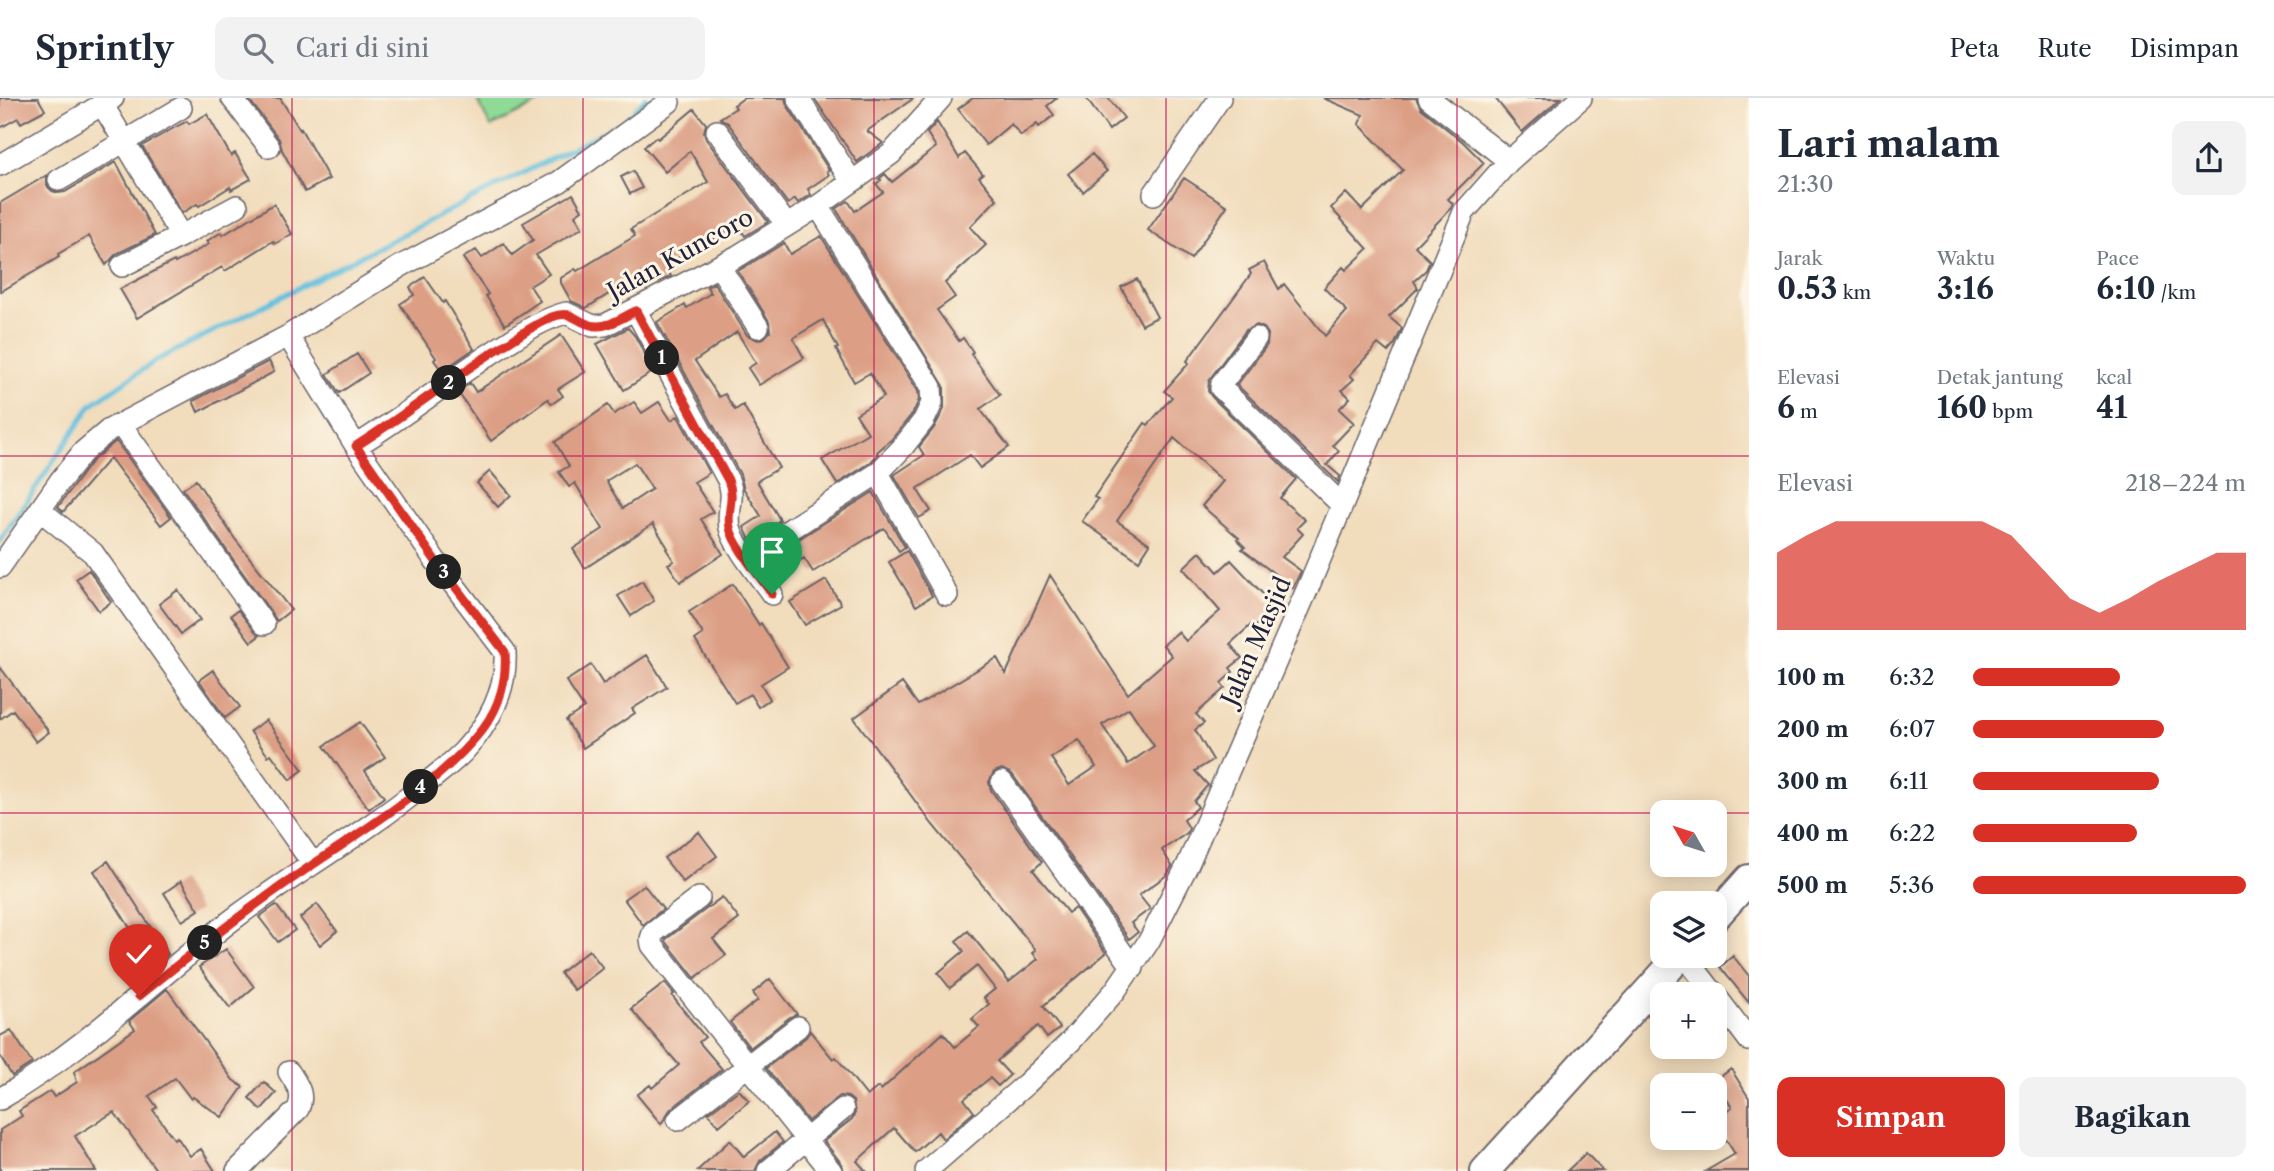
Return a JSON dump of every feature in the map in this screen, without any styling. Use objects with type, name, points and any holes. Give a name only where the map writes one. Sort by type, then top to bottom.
[{"type":"main road","points":[[1727,904],[1749,879]]},
{"type":"main road","points":[[1485,1171],[1671,968]]},
{"type":"street","points":[[232,98],[269,147]]},
{"type":"street","points":[[797,98],[852,182]]},
{"type":"street","name":"Jalan Kuncoro","points":[[356,446],[540,322],[566,313],[593,326],[605,325],[719,266],[818,206],[891,154],[941,98]]},
{"type":"street","points":[[1154,194],[1220,98]]},
{"type":"street","points":[[1429,98],[1509,161]]},
{"type":"street","name":"Jalan Masjid","points":[[926,1171],[1062,1049],[1133,968],[1188,864],[1464,212],[1509,161],[1581,98]]},
{"type":"street","points":[[0,567],[83,452],[120,424],[288,336],[401,266],[559,182],[669,102]]},
{"type":"street","points":[[0,165],[111,115],[181,108]]},
{"type":"street","points":[[59,180],[111,115]]},
{"type":"street","points":[[111,115],[181,236]]},
{"type":"street","points":[[718,131],[786,224]]},
{"type":"street","points":[[122,266],[237,206]]},
{"type":"street","points":[[747,557],[877,474],[924,420],[932,403],[932,387],[818,206]]},
{"type":"street","points":[[719,266],[758,327]]},
{"type":"street","points":[[636,311],[733,491],[729,514],[733,537],[772,594]]},
{"type":"street","points":[[0,1098],[27,1083],[97,1033],[239,916],[398,806],[462,753],[486,725],[501,694],[506,669],[505,652],[435,560],[356,446],[288,336]]},
{"type":"street","points":[[1255,338],[1221,388],[1342,505]]},
{"type":"street","points":[[120,424],[264,624]]},
{"type":"street","points":[[877,474],[947,594]]},
{"type":"street","points":[[40,510],[93,553],[313,864]]},
{"type":"street","points":[[1002,782],[1133,968]]},
{"type":"street","points":[[699,898],[653,933],[652,945],[831,1171]]},
{"type":"street","points":[[1692,968],[1704,982]]},
{"type":"street","points":[[1727,1011],[1749,1040]]},
{"type":"street","points":[[678,1120],[798,1027]]},
{"type":"street","points":[[237,1171],[298,1109],[302,1101],[301,1092],[289,1072]]},
{"type":"street","points":[[768,1171],[843,1109]]},
{"type":"green space","points":[[476,98],[548,98],[491,127]]},
{"type":"building","points":[[0,98],[38,98],[45,110],[21,123],[18,118],[0,128]]},
{"type":"building","points":[[248,98],[280,98],[329,179],[305,192],[282,150],[279,139]]},
{"type":"building","points":[[744,98],[785,98],[829,170],[829,175],[808,189],[811,195],[798,203],[795,199],[788,204],[728,123],[720,118],[736,108],[734,105]]},
{"type":"building","points":[[814,98],[914,98],[867,131],[883,143],[857,162]]},
{"type":"building","points":[[973,98],[1057,98],[1047,106],[1054,115],[1039,127],[1037,124],[1021,136],[1011,124],[986,145],[958,109]]},
{"type":"building","points":[[1086,98],[1108,98],[1124,118],[1109,130]]},
{"type":"building","points":[[1323,98],[1416,98],[1421,108],[1484,163],[1448,199],[1453,204],[1451,208],[1415,246],[1430,261],[1426,270],[1414,281],[1418,288],[1389,317],[1402,328],[1395,344],[1388,352],[1378,344],[1350,375],[1354,379],[1342,390],[1350,398],[1339,409],[1354,423],[1333,445],[1339,451],[1327,465],[1340,476],[1338,482],[1237,385],[1267,345],[1268,334],[1264,328],[1257,325],[1246,330],[1209,380],[1208,391],[1212,397],[1296,479],[1280,498],[1305,520],[1297,528],[1303,534],[1282,557],[1301,571],[1293,588],[1242,549],[1245,547],[1237,539],[1239,538],[1202,506],[1223,481],[1174,438],[1117,521],[1150,544],[1139,561],[1082,521],[1098,499],[1094,497],[1145,423],[1148,425],[1172,397],[1164,391],[1189,363],[1187,361],[1251,274],[1249,270],[1264,262],[1279,289],[1284,284],[1325,336],[1347,311],[1324,288],[1343,267],[1346,270],[1368,249],[1331,208],[1346,193],[1362,210],[1403,170],[1359,124],[1363,115]]},
{"type":"building","points":[[1495,98],[1561,98],[1522,132]]},
{"type":"building","points":[[694,109],[706,124],[706,139],[768,222],[745,236],[738,225],[665,265],[671,276],[659,282],[652,270],[648,270],[586,308],[571,301],[561,278],[635,236],[631,229],[708,182],[690,151],[665,172],[644,147],[656,137],[658,139]]},
{"type":"building","points":[[207,114],[231,156],[235,153],[251,179],[231,190],[230,187],[182,213],[142,146],[187,121],[189,124]]},
{"type":"building","points":[[937,122],[959,158],[965,153],[983,174],[979,177],[997,199],[970,227],[986,245],[945,283],[955,297],[937,310],[959,341],[963,338],[1000,395],[980,409],[1009,447],[980,468],[970,455],[917,489],[931,511],[919,518],[894,475],[924,455],[919,447],[944,409],[944,386],[836,209],[848,201],[855,211],[883,192],[876,184],[885,174],[892,182],[936,147],[927,133]]},
{"type":"building","points":[[1092,154],[1107,171],[1083,192],[1068,174]]},
{"type":"building","points":[[116,162],[155,235],[116,254],[106,265],[89,236],[0,292],[0,203],[47,175],[47,186],[52,191],[65,192]]},
{"type":"building","points":[[633,171],[642,188],[630,194],[621,177]]},
{"type":"building","points":[[1184,178],[1227,206],[1191,259],[1148,230]]},
{"type":"building","points":[[573,194],[582,210],[575,215],[582,228],[536,255],[549,274],[530,286],[540,301],[505,325],[463,258],[476,250],[482,258],[504,243],[512,255],[533,240],[523,223]]},
{"type":"building","points":[[274,204],[292,234],[275,244],[273,241],[225,271],[222,267],[137,318],[120,289],[174,261],[175,263],[209,244],[207,241],[222,232],[223,235]]},
{"type":"building","points":[[821,236],[918,391],[919,400],[913,413],[870,463],[837,484],[822,460],[868,433],[856,414],[884,397],[870,373],[854,382],[823,320],[793,338],[804,358],[759,385],[748,368],[756,363],[737,332],[695,361],[719,397],[725,394],[735,410],[743,405],[779,468],[757,481],[780,520],[750,540],[744,527],[761,516],[744,489],[740,474],[657,322],[711,293],[707,287],[714,283],[747,335],[758,340],[764,338],[770,332],[769,321],[738,271],[784,243],[790,254]]},
{"type":"building","points":[[425,277],[443,303],[445,301],[474,349],[442,371],[400,304],[414,295],[410,287]]},
{"type":"building","points":[[1137,279],[1157,317],[1142,325],[1121,287]]},
{"type":"building","points":[[628,328],[654,371],[624,390],[597,344]]},
{"type":"building","points":[[561,335],[585,372],[558,389],[563,396],[552,404],[548,399],[491,441],[458,392],[470,383],[476,392]]},
{"type":"building","points":[[357,354],[369,373],[339,393],[327,374]]},
{"type":"building","points":[[269,361],[274,372],[198,412],[193,401]]},
{"type":"building","points":[[634,402],[642,413],[659,402],[671,420],[678,416],[709,473],[694,482],[713,512],[701,519],[723,554],[680,582],[668,564],[674,561],[666,549],[668,548],[653,524],[585,568],[573,549],[603,529],[575,483],[569,487],[559,472],[569,466],[555,442],[608,405],[614,414]],"holes":[[[635,463],[652,489],[623,508],[606,481]]]},
{"type":"building","points":[[116,441],[171,517],[161,525],[110,458],[63,512],[58,507],[92,461]]},
{"type":"building","points":[[490,471],[511,495],[498,507],[477,483]]},
{"type":"building","points":[[196,480],[235,539],[291,610],[277,621],[183,489]]},
{"type":"building","points":[[873,492],[905,547],[899,551],[884,528],[813,572],[804,558],[775,576],[764,561]]},
{"type":"building","points":[[907,551],[932,596],[916,606],[889,562]]},
{"type":"building","points":[[1200,552],[1218,572],[1231,560],[1276,608],[1256,626],[1253,623],[1230,644],[1242,658],[1230,668],[1233,672],[1221,683],[1225,688],[1196,714],[1204,723],[1195,730],[1213,760],[1195,771],[1208,785],[1194,801],[1198,807],[1184,820],[1189,828],[1187,833],[1162,850],[1172,866],[1167,875],[1139,895],[1150,909],[1131,923],[1138,932],[1129,939],[1012,774],[1002,769],[994,772],[989,782],[991,790],[1042,862],[1033,870],[1068,913],[1075,908],[1106,953],[1043,1006],[1060,1028],[1047,1038],[1038,1026],[997,1061],[1010,1075],[998,1086],[990,1078],[964,1099],[974,1112],[943,1139],[938,1132],[915,1152],[894,1128],[857,1161],[866,1171],[844,1171],[824,1141],[852,1119],[855,1113],[853,1101],[840,1096],[808,1121],[766,1068],[810,1031],[833,1059],[836,1057],[867,1096],[878,1087],[881,1090],[943,1033],[955,1047],[979,1027],[972,1019],[989,1004],[984,998],[995,989],[977,966],[950,988],[938,973],[964,951],[956,941],[968,931],[1009,982],[1038,959],[1033,953],[1036,950],[932,824],[854,718],[902,683],[918,705],[997,658],[1006,674],[1050,575],[1128,694],[1172,656],[1163,645],[1178,632],[1186,641],[1220,611],[1183,568]],"holes":[[[1129,708],[1154,746],[1128,764],[1102,725]],[[1079,740],[1096,767],[1069,785],[1051,758]]]},
{"type":"building","points":[[89,570],[111,602],[99,611],[76,579]]},
{"type":"building","points":[[826,580],[841,604],[805,625],[790,602]]},
{"type":"building","points":[[642,581],[654,601],[631,616],[618,596]]},
{"type":"building","points":[[733,584],[788,667],[761,684],[770,699],[758,707],[750,694],[735,703],[695,640],[703,634],[689,612]]},
{"type":"building","points":[[178,590],[200,620],[181,634],[159,604]]},
{"type":"building","points":[[238,610],[259,636],[251,642],[231,615]]},
{"type":"building","points":[[647,655],[667,687],[632,709],[635,713],[583,748],[566,720],[584,708],[566,681],[591,665],[603,684]]},
{"type":"building","points":[[0,667],[49,732],[36,742],[13,710],[0,719]]},
{"type":"building","points":[[213,670],[240,707],[225,718],[199,680]]},
{"type":"building","points":[[266,720],[303,770],[290,780],[250,731]]},
{"type":"building","points":[[360,722],[385,757],[365,771],[384,797],[369,809],[324,746]]},
{"type":"building","points":[[699,832],[717,856],[683,882],[664,858]]},
{"type":"building","points":[[108,861],[168,954],[154,966],[94,871]]},
{"type":"building","points":[[181,881],[199,910],[182,921],[164,893]]},
{"type":"building","points":[[644,885],[663,909],[643,925],[624,899]]},
{"type":"building","points":[[722,897],[739,919],[713,939],[726,955],[695,978],[665,940]]},
{"type":"building","points":[[317,904],[337,931],[320,945],[300,918]]},
{"type":"building","points":[[276,905],[295,930],[278,942],[259,917]]},
{"type":"building","points":[[226,949],[254,987],[230,1008],[199,967]]},
{"type":"building","points":[[589,950],[603,968],[574,990],[560,973]]},
{"type":"building","points":[[1733,956],[1749,976],[1749,1003],[1721,968],[1727,968],[1727,961]]},
{"type":"building","points":[[770,979],[797,1014],[750,1048],[730,1022],[758,1000],[753,993]]},
{"type":"building","points":[[665,983],[674,994],[672,996],[705,1037],[699,1042],[722,1069],[670,1110],[661,1124],[637,1095],[650,1085],[652,1088],[679,1065],[631,1009]]},
{"type":"building","points":[[167,989],[233,1080],[243,1087],[222,1117],[193,1097],[191,1099],[175,1078],[149,1096],[157,1107],[153,1110],[174,1139],[177,1137],[190,1156],[201,1149],[215,1171],[157,1171],[114,1112],[75,1136],[96,1171],[0,1171],[0,1130],[22,1116],[19,1111],[50,1091],[54,1097],[77,1082],[74,1072],[135,1029],[129,1021]]},
{"type":"building","points":[[11,1030],[32,1063],[12,1076],[0,1056],[0,1036]]},
{"type":"building","points":[[1731,1069],[1749,1098],[1749,1171],[1706,1171],[1735,1154],[1727,1141],[1727,1111],[1732,1108],[1727,1099],[1726,1073]]},
{"type":"building","points":[[264,1082],[276,1093],[261,1110],[249,1098]]},
{"type":"building","points":[[739,1090],[749,1101],[719,1126],[708,1113]]},
{"type":"building","points":[[775,1132],[783,1142],[760,1161],[755,1171],[697,1171],[730,1140],[744,1157]]},
{"type":"building","points":[[1586,1153],[1603,1171],[1567,1171]]},
{"type":"waterway","points":[[0,541],[92,404],[157,360],[625,121],[646,98]]},
{"type":"route","points":[[139,996],[239,916],[398,806],[462,753],[486,725],[501,694],[506,669],[505,652],[435,560],[356,446],[540,322],[566,313],[593,326],[605,325],[636,311],[733,491],[729,514],[733,537],[772,594]]}]
